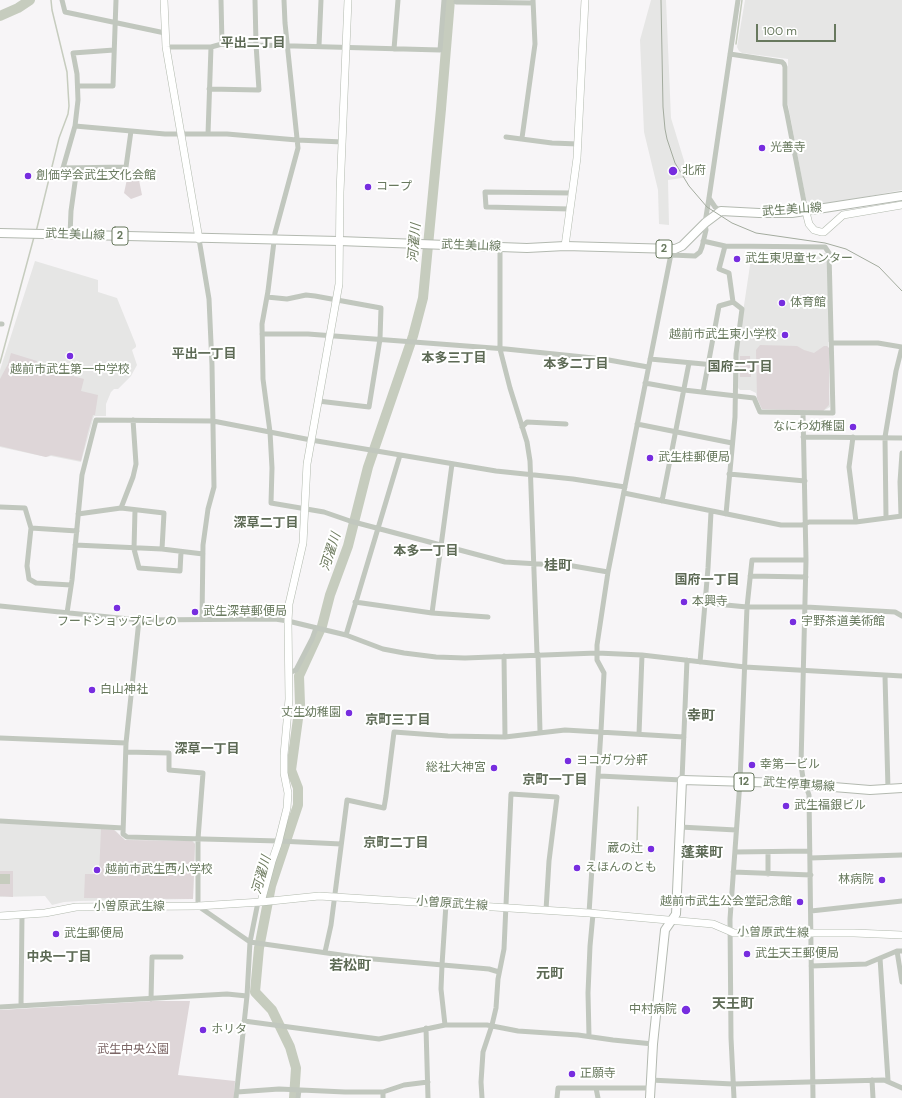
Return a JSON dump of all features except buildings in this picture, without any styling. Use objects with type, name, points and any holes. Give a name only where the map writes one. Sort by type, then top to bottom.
[{"type":"main road","name":"武生美山線","points":[[721,211],[759,213],[809,211],[902,196]]},
{"type":"main road","name":"2","points":[[671,252],[682,246],[705,223],[721,211]]},
{"type":"main road","name":"武生美山線","points":[[0,233],[199,239],[339,241],[538,248],[565,246],[671,252]]},
{"type":"main road","name":"武生停車場線","points":[[682,780],[740,781],[870,790],[902,788]]},
{"type":"main road","points":[[650,1098],[650,1084],[665,930],[676,914],[682,780]]},
{"type":"street","points":[[62,0],[65,12],[165,33]]},
{"type":"street","points":[[78,86],[113,86],[116,0]]},
{"type":"street","points":[[164,0],[166,47],[209,299],[214,487],[208,509],[203,554],[202,619]]},
{"type":"street","points":[[221,0],[222,44]]},
{"type":"street","points":[[209,89],[259,90],[255,0]]},
{"type":"street","points":[[284,0],[284,17],[298,151],[274,240],[262,324],[263,379],[270,432],[272,468],[271,503],[324,512],[350,522],[505,562],[573,566],[608,572]]},
{"type":"street","points":[[319,46],[321,0]]},
{"type":"street","points":[[236,1098],[247,996],[250,942],[263,902],[272,860],[287,808],[288,793],[284,773],[284,755],[289,698],[289,604],[303,543],[307,464],[339,284],[339,241],[348,0]]},
{"type":"street","points":[[394,48],[398,0]]},
{"type":"street","points":[[166,47],[211,47],[222,44],[256,44],[440,50],[444,0]]},
{"type":"street","points":[[565,246],[578,144],[585,0]]},
{"type":"street","points":[[589,1036],[588,993],[591,913],[604,673],[597,660],[597,653],[608,572],[671,252],[695,256],[700,252],[706,230],[705,223],[710,198],[738,0]]},
{"type":"street","points":[[456,2],[533,2],[534,44],[522,138]]},
{"type":"street","points":[[208,134],[211,47]]},
{"type":"street","points":[[114,50],[73,53],[78,86],[78,100],[75,126],[63,168],[126,166],[131,131]]},
{"type":"street","points":[[730,54],[782,62],[784,64],[785,105],[809,211],[809,224],[817,231],[824,232],[843,216],[902,205]]},
{"type":"street","points":[[75,126],[181,134],[232,134],[297,140],[343,142]]},
{"type":"street","points":[[506,137],[552,143],[578,144]]},
{"type":"street","points":[[70,235],[71,211],[77,168]]},
{"type":"street","points":[[570,209],[486,207],[486,192],[572,193]]},
{"type":"street","points":[[710,198],[715,207],[721,211]]},
{"type":"street","points":[[646,383],[684,390],[754,398],[760,412],[833,413],[829,253],[825,248],[725,246],[703,241]]},
{"type":"street","points":[[725,246],[719,268],[729,272],[733,302],[742,310],[736,354],[736,396],[726,514]]},
{"type":"street","points":[[500,247],[500,349],[528,448],[531,474],[540,732]]},
{"type":"street","points":[[267,297],[287,299],[306,295],[381,308],[380,339],[368,407],[318,401]]},
{"type":"street","points":[[703,392],[719,306],[733,302]]},
{"type":"street","points":[[262,334],[296,333],[500,349],[603,359],[648,367]]},
{"type":"street","points":[[832,342],[878,343],[902,347],[896,371],[885,437],[886,518]]},
{"type":"street","points":[[650,359],[736,367]]},
{"type":"street","points":[[662,501],[689,363]]},
{"type":"street","points":[[803,413],[806,523],[806,607],[801,765],[802,774],[810,794],[813,1098]]},
{"type":"street","points":[[67,614],[82,475],[96,420],[213,421],[311,440],[452,464],[510,473],[573,479],[625,487]]},
{"type":"street","points":[[121,508],[133,477],[136,464],[133,420]]},
{"type":"street","points":[[522,427],[527,422],[566,424]]},
{"type":"street","points":[[637,424],[732,443]]},
{"type":"street","points":[[803,437],[902,438]]},
{"type":"street","points":[[853,437],[849,467],[856,522]]},
{"type":"street","points":[[624,493],[711,512],[781,525],[856,522],[901,516],[900,482],[902,453]]},
{"type":"street","points":[[346,635],[400,455]]},
{"type":"street","points":[[432,613],[452,464]]},
{"type":"street","points":[[729,474],[805,481]]},
{"type":"street","points":[[0,507],[25,508],[31,528],[27,566],[29,579],[36,583],[71,585]]},
{"type":"street","points":[[78,514],[121,508],[164,513],[162,550]]},
{"type":"street","points":[[135,510],[134,549],[139,568],[180,571],[181,552]]},
{"type":"street","points":[[700,662],[711,512]]},
{"type":"street","points":[[31,528],[76,531]]},
{"type":"street","points":[[75,545],[203,554]]},
{"type":"street","points":[[734,1098],[730,919],[740,781],[747,607],[752,560],[806,560]]},
{"type":"street","points":[[750,576],[806,577]]},
{"type":"street","points":[[355,602],[432,613],[488,617]]},
{"type":"street","points":[[705,603],[747,607],[806,607],[895,612],[902,616]]},
{"type":"street","points":[[0,606],[67,614],[139,620],[274,619],[346,635],[384,649],[450,658],[597,653],[642,655],[745,667],[902,676]]},
{"type":"street","points":[[139,620],[126,743],[123,834],[127,837],[279,840],[341,844]]},
{"type":"street","points":[[289,673],[296,670],[316,628]]},
{"type":"street","points":[[639,734],[642,655]]},
{"type":"street","points":[[504,656],[505,737]]},
{"type":"street","points":[[598,776],[682,780],[687,660]]},
{"type":"street","points":[[885,676],[888,789]]},
{"type":"street","points":[[325,952],[347,800],[384,808],[394,732],[448,736],[505,737],[565,730],[684,737]]},
{"type":"street","points":[[0,738],[126,743]]},
{"type":"street","points":[[126,752],[169,753],[169,770],[203,773],[198,839],[198,906],[250,942],[362,958],[489,969],[499,972]]},
{"type":"street","points":[[482,1098],[481,1082],[483,1052],[492,1026],[496,1008],[499,972],[504,949],[511,794],[557,797],[549,861],[546,910]]},
{"type":"street","points":[[0,821],[123,828]]},
{"type":"street","points":[[680,827],[736,830]]},
{"type":"street","points":[[735,852],[810,851]]},
{"type":"street","points":[[768,852],[768,874]]},
{"type":"street","points":[[810,858],[902,855]]},
{"type":"street","points":[[733,872],[811,875]]},
{"type":"street","name":"小曽原武生線","points":[[0,916],[45,913],[76,907],[198,906],[263,902],[306,896],[591,913],[716,924],[734,933],[871,933],[902,935]]},
{"type":"street","points":[[811,911],[902,900]]},
{"type":"street","points":[[445,1025],[441,995],[446,904]]},
{"type":"street","points":[[21,1006],[22,915]]},
{"type":"street","points":[[811,966],[866,964],[899,951],[902,982]]},
{"type":"street","points":[[151,999],[152,956],[181,957]]},
{"type":"street","points":[[880,958],[888,1080],[891,1084],[902,1088]]},
{"type":"street","points":[[0,1007],[227,994],[247,996]]},
{"type":"street","points":[[244,1021],[379,1039],[445,1025],[492,1026],[518,1032],[589,1036],[654,1044]]},
{"type":"street","points":[[426,1028],[428,1098]]},
{"type":"street","points":[[872,1080],[873,1098]]},
{"type":"street","points":[[558,1098],[558,1088],[596,1088],[650,1084],[733,1084],[888,1080]]},
{"type":"street","points":[[237,1092],[279,1089],[345,1095],[383,1092],[404,1085],[428,1082]]},
{"type":"street","points":[[596,1088],[598,1098]]},
{"type":"street","points":[[298,1098],[299,1090]]},
{"type":"street","points":[[383,1092],[383,1098]]},
{"type":"shaded area","points":[[651,0],[666,0],[671,118],[689,177],[668,180],[669,225],[659,224],[658,190],[644,132],[640,40]]},
{"type":"shaded area","points":[[745,0],[902,0],[902,190],[817,206],[806,200],[788,105],[788,59],[742,53],[739,51],[737,47]]},
{"type":"shaded area","name":"越前市武生東小学校","points":[[752,252],[827,253],[830,342],[828,342],[828,346],[830,407],[823,411],[762,410],[756,393],[750,390],[740,390],[738,388],[737,352]]},
{"type":"shaded area","name":"越前市武生第一中学校","points":[[35,261],[98,280],[98,292],[117,298],[136,345],[136,347],[132,350],[137,365],[131,376],[118,389],[114,389],[111,392],[106,404],[106,416],[94,416],[81,462],[51,456],[46,457],[0,447],[0,370]]},
{"type":"shaded area","name":"越前市武生西小学校","points":[[0,823],[114,829],[125,840],[193,841],[195,843],[193,899],[79,901],[64,902],[52,905],[45,896],[0,897]]},
{"type":"shaded area","points":[[0,874],[10,874],[10,884],[0,884]]},
{"type":"green space","points":[[129,170],[137,170],[142,195],[131,199],[124,193]]},
{"type":"green space","points":[[760,345],[797,346],[814,353],[824,346],[827,346],[829,348],[829,405],[823,411],[762,409],[757,398],[756,350]]},
{"type":"green space","points":[[11,353],[37,361],[36,366],[84,379],[81,391],[98,395],[95,415],[93,415],[81,461],[51,455],[46,457],[0,446],[0,379],[8,364]]},
{"type":"green space","points":[[740,356],[750,356],[751,377],[740,377]]},
{"type":"green space","points":[[101,829],[114,830],[125,840],[192,841],[195,844],[193,899],[84,898],[85,874],[99,874]]},
{"type":"green space","points":[[0,871],[13,871],[13,897],[0,896]]},
{"type":"green space","name":"武生中央公園","points":[[153,1001],[190,1001],[178,1075],[235,1081],[234,1098],[0,1098],[0,1010]]},
{"type":"waterway","points":[[0,16],[18,8],[30,0]]},
{"type":"waterway","points":[[36,232],[59,138],[68,114],[69,106],[67,72],[51,0]]},
{"type":"waterway","name":"河濯川","points":[[294,1098],[296,1068],[290,1047],[272,1010],[255,992],[259,948],[271,886],[298,805],[298,788],[291,770],[300,704],[299,676],[322,626],[330,595],[348,546],[368,467],[413,336],[423,298],[450,0]]},
{"type":"waterway","points":[[736,44],[742,0]]},
{"type":"waterway","points":[[0,363],[34,237]]},
{"type":"waterway","points":[[637,843],[638,807]]},
{"type":"tram line","points":[[661,0],[663,107],[665,129],[675,163],[689,186],[707,207],[732,223],[756,233],[825,243],[846,249],[879,267],[902,291]]},
{"type":"place","name":"光善寺","points":[[762,148]]},
{"type":"place","name":"北府","points":[[673,171]]},
{"type":"place","name":"創価学会武生文化会館","points":[[28,176]]},
{"type":"place","name":"コープ","points":[[368,187]]},
{"type":"place","name":"武生東児童センター","points":[[737,259]]},
{"type":"place","name":"体育館","points":[[782,303]]},
{"type":"place","name":"越前市武生東小学校","points":[[785,335]]},
{"type":"place","name":"越前市武生第一中学校","points":[[70,356]]},
{"type":"place","name":"なにわ幼稚園","points":[[853,427]]},
{"type":"place","name":"武生桂郵便局","points":[[650,458]]},
{"type":"place","name":"本興寺","points":[[684,602]]},
{"type":"place","name":"フードショップにしの","points":[[117,608]]},
{"type":"place","name":"武生深草郵便局","points":[[195,612]]},
{"type":"place","name":"宇野茶道美術館","points":[[793,622]]},
{"type":"place","name":"白山神社","points":[[92,690]]},
{"type":"place","name":"丈生幼稚園","points":[[349,713]]},
{"type":"place","name":"ヨコガワ分軒","points":[[568,761]]},
{"type":"place","name":"幸第一ビル","points":[[752,765]]},
{"type":"place","name":"総社大神宮","points":[[494,768]]},
{"type":"place","name":"武生福銀ビル","points":[[786,806]]},
{"type":"place","name":"蔵の辻","points":[[651,849]]},
{"type":"place","name":"えほんのとも","points":[[577,868]]},
{"type":"place","name":"越前市武生西小学校","points":[[97,870]]},
{"type":"place","name":"林病院","points":[[882,880]]},
{"type":"place","name":"越前市武生公会堂記念館","points":[[800,902]]},
{"type":"place","name":"武生郵便局","points":[[56,934]]},
{"type":"place","name":"武生天王郵便局","points":[[747,954]]},
{"type":"place","name":"中村病院","points":[[686,1010]]},
{"type":"place","name":"ホリタ","points":[[203,1030]]},
{"type":"place","name":"正願寺","points":[[572,1074]]},
{"type":"district","name":"平出二丁目","points":[[253,44]]},
{"type":"district","name":"平出一丁目","points":[[204,355]]},
{"type":"district","name":"本多三丁目","points":[[454,359]]},
{"type":"district","name":"本多二丁目","points":[[576,365]]},
{"type":"district","name":"国府二丁目","points":[[740,368]]},
{"type":"district","name":"深草二丁目","points":[[266,524]]},
{"type":"district","name":"本多一丁目","points":[[426,552]]},
{"type":"district","name":"桂町","points":[[558,566]]},
{"type":"district","name":"国府一丁目","points":[[707,581]]},
{"type":"district","name":"幸町","points":[[701,716]]},
{"type":"district","name":"京町三丁目","points":[[398,721]]},
{"type":"district","name":"深草一丁目","points":[[207,750]]},
{"type":"district","name":"京町一丁目","points":[[555,781]]},
{"type":"district","name":"京町二丁目","points":[[396,844]]},
{"type":"district","name":"蓬莱町","points":[[702,853]]},
{"type":"district","name":"中央一丁目","points":[[59,958]]},
{"type":"district","name":"若松町","points":[[350,966]]},
{"type":"district","name":"元町","points":[[550,974]]},
{"type":"district","name":"天王町","points":[[733,1004]]}]
